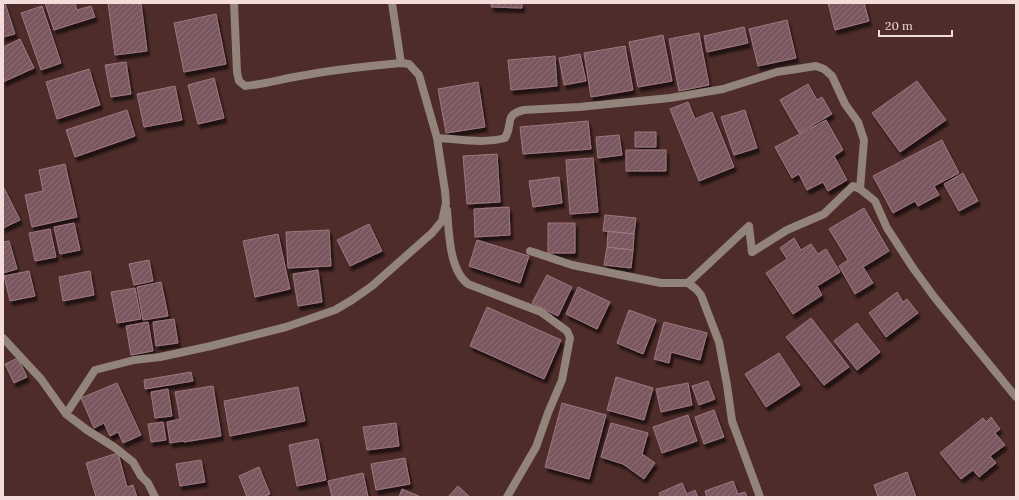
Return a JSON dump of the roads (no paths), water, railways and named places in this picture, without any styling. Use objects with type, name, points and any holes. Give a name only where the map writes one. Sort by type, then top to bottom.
[{"type":"street","points":[[234,3],[237,72],[239,81],[245,86],[261,85],[305,75],[352,68],[401,63],[409,64],[419,75],[437,138],[446,191],[450,241],[455,266],[459,274],[468,284],[541,312],[567,331],[570,338],[562,380],[548,412],[536,447],[506,497]]},
{"type":"street","points":[[392,3],[401,63]]},
{"type":"street","points":[[437,138],[487,141],[499,140],[505,138],[510,131],[510,121],[512,115],[516,112],[524,110],[579,107],[670,98],[723,89],[777,72],[816,66],[824,69],[832,76],[846,104],[858,122],[864,140],[860,189]]},
{"type":"street","points":[[688,283],[749,226],[752,252],[787,230],[824,214],[852,186],[860,189],[876,201],[887,228],[935,298],[1016,398]]},
{"type":"street","points":[[66,414],[95,370],[134,360],[160,357],[211,346],[286,327],[335,310],[372,286],[432,232],[442,221],[446,203]]},
{"type":"street","points":[[530,251],[572,265],[661,283],[688,283],[696,289],[700,295],[719,342],[732,421],[760,497]]},
{"type":"street","points":[[3,338],[41,379],[66,414],[133,462],[141,476],[148,483],[155,497]]}]
